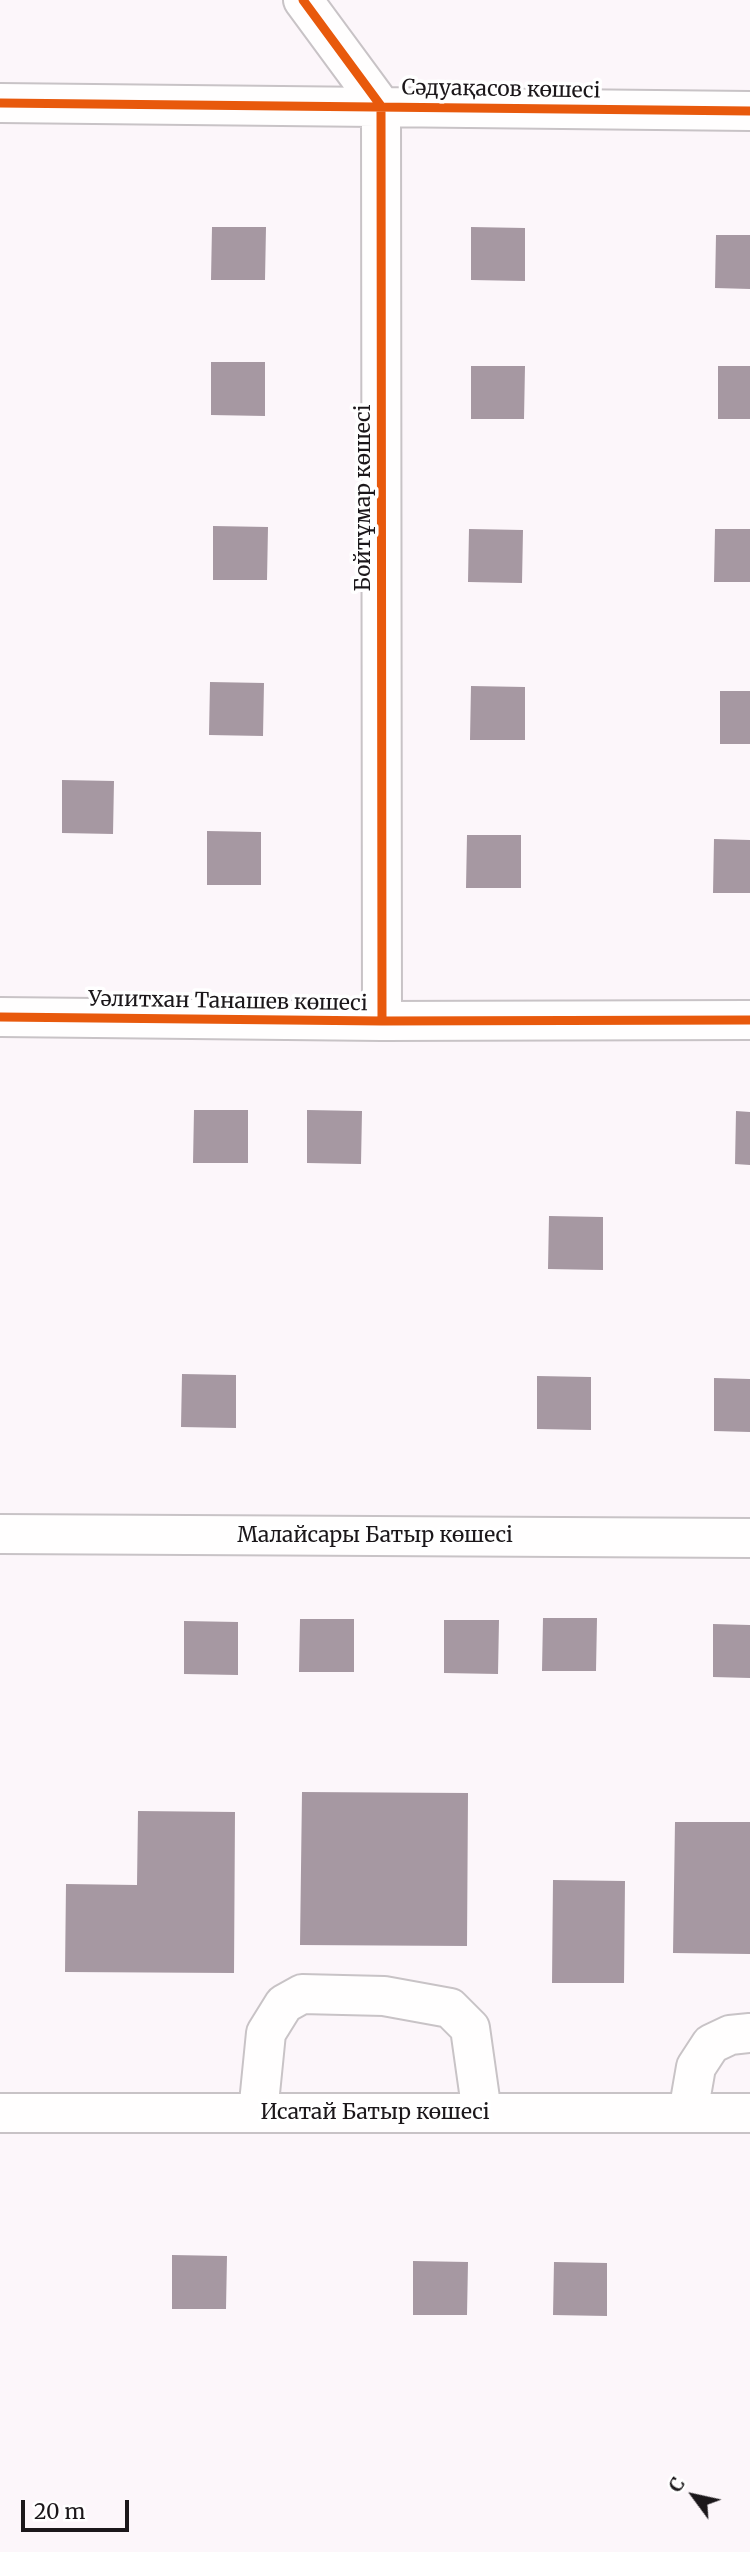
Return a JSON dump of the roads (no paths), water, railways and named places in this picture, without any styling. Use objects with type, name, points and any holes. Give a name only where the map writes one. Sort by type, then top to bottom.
[{"type":"street","points":[[303,0],[382,106]]},
{"type":"street","name":"Сәдуақасов көшесі","points":[[0,103],[750,111]]},
{"type":"street","name":"Бойтұмар көшесі","points":[[382,106],[382,1021]]},
{"type":"street","name":"Уәлитхан Танашев көшесі","points":[[0,1017],[382,1021],[750,1020]]},
{"type":"street","name":"Малайсары Батыр көшесі","points":[[0,1534],[750,1538]]},
{"type":"street","points":[[258,2113],[266,2033],[284,2004],[302,1994],[384,1996],[450,2008],[470,2028],[482,2113]]},
{"type":"street","points":[[688,2113],[696,2067],[711,2044],[730,2035],[750,2033]]},
{"type":"street","name":"Исатай Батыр көшесі","points":[[0,2113],[750,2113]]}]
